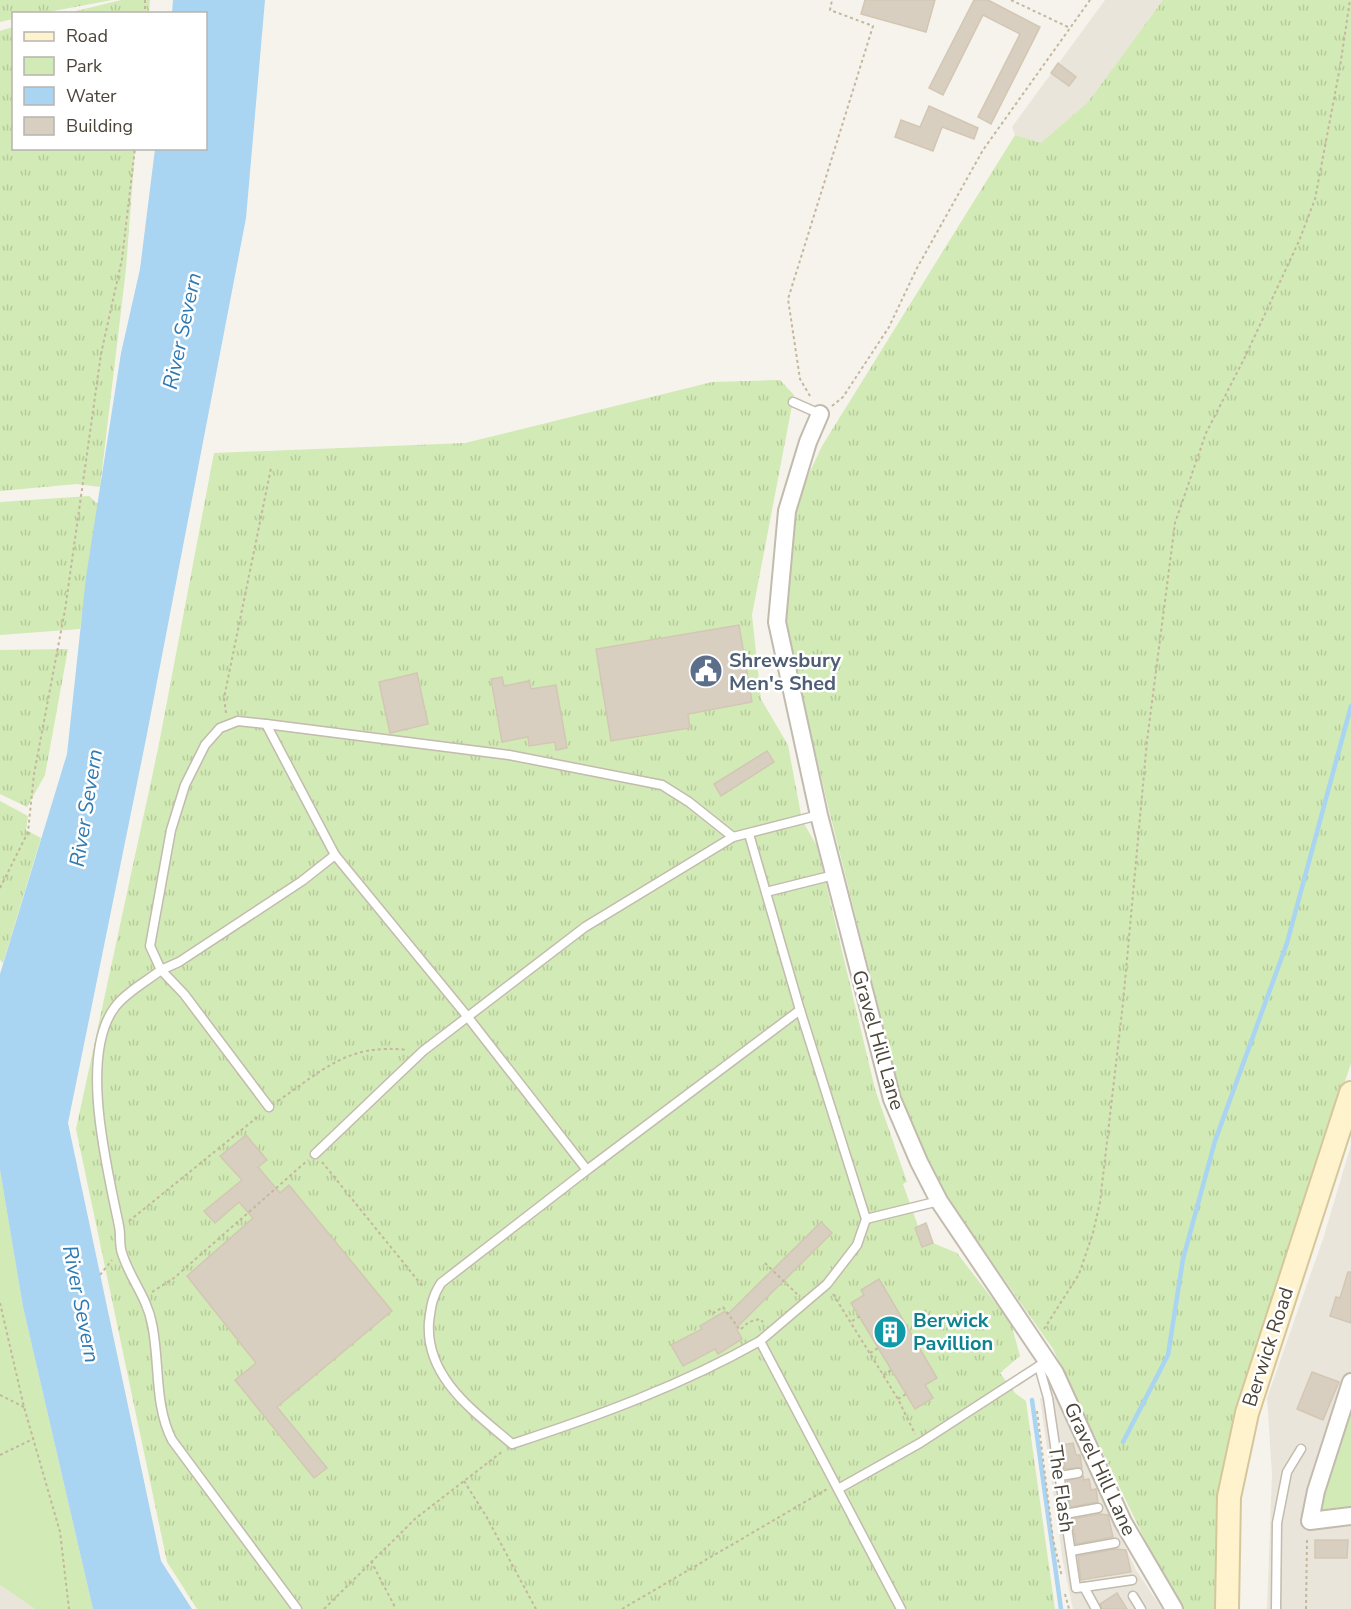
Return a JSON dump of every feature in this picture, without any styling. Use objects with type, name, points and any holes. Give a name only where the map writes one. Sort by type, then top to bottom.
[{"type":"main road","name":"Berwick Road","points":[[1227,1609],[1229,1497],[1246,1413],[1351,1093]]},
{"type":"street","name":"Gravel Hill Lane","points":[[820,414],[808,442],[786,511],[777,622],[819,815],[892,1099],[919,1162],[939,1201],[1034,1340],[1043,1363],[1123,1522],[1174,1609]]},
{"type":"street","points":[[1351,1382],[1316,1491],[1310,1521],[1351,1516]]},
{"type":"lane","points":[[793,402],[820,414]]},
{"type":"lane","points":[[269,1107],[184,993],[161,970],[150,946],[171,830],[185,785],[205,745],[220,728],[238,721],[509,754],[662,785],[690,802],[733,837]]},
{"type":"lane","points":[[266,724],[335,855],[467,1016],[587,1170]]},
{"type":"lane","points":[[315,1154],[423,1051],[585,927],[733,837],[819,815]]},
{"type":"lane","points":[[749,834],[800,1010],[866,1219],[857,1245],[827,1284],[760,1341],[718,1365],[593,1418],[512,1444],[464,1402],[439,1371],[428,1336],[431,1298],[441,1283],[800,1010]]},
{"type":"lane","points":[[297,1609],[172,1440],[164,1424],[152,1324],[144,1297],[132,1281],[121,1250],[120,1229],[100,1128],[98,1059],[104,1030],[115,1006],[161,970],[179,962],[292,887],[335,855]]},
{"type":"lane","points":[[766,892],[834,875]]},
{"type":"lane","points":[[866,1219],[939,1201]]},
{"type":"lane","points":[[760,1341],[901,1609]]},
{"type":"lane","points":[[837,1486],[920,1443],[1043,1363],[1076,1588],[1132,1580]]},
{"type":"lane","points":[[1276,1609],[1277,1524],[1287,1472],[1301,1449]]},
{"type":"lane","points":[[1060,1476],[1078,1473]]},
{"type":"lane","points":[[1065,1514],[1098,1508]]},
{"type":"lane","points":[[1071,1551],[1116,1543]]},
{"type":"lane","points":[[1084,1587],[1096,1609]]},
{"type":"lane","points":[[1132,1596],[1141,1609]]},
{"type":"path","points":[[832,0],[830,10],[873,26],[788,299],[801,379],[820,414],[843,398],[876,347],[983,150],[1090,0]]},
{"type":"path","points":[[1011,0],[1070,28]]},
{"type":"path","points":[[1034,1340],[1043,1332],[1079,1274],[1093,1233],[1100,1202],[1123,1003],[1147,741],[1175,523],[1206,433],[1245,357],[1299,241],[1315,200],[1350,0]]},
{"type":"path","points":[[0,888],[28,832],[34,774],[65,610],[82,476],[101,354],[122,260],[135,150]]},
{"type":"path","points":[[227,725],[224,698],[271,468]]},
{"type":"path","points":[[120,1229],[269,1107],[337,1059],[381,1047],[423,1051]]},
{"type":"path","points":[[144,1297],[174,1278],[315,1154],[431,1298]]},
{"type":"path","points":[[100,1275],[121,1250]]},
{"type":"path","points":[[765,1263],[806,1303]]},
{"type":"path","points":[[827,1284],[898,1399],[920,1443]]},
{"type":"path","points":[[0,1303],[24,1407],[60,1533],[69,1609]]},
{"type":"path","points":[[709,1310],[712,1314],[723,1306],[740,1330],[749,1322],[760,1319],[771,1333]]},
{"type":"path","points":[[851,1321],[860,1316]]},
{"type":"path","points":[[870,1353],[878,1348]]},
{"type":"path","points":[[883,1375],[892,1370]]},
{"type":"path","points":[[898,1399],[906,1394]]},
{"type":"path","points":[[0,1395],[24,1407]]},
{"type":"path","name":"The Flash","points":[[1036,1401],[1053,1539],[1069,1609]]},
{"type":"path","points":[[0,1455],[33,1439]]},
{"type":"path","points":[[324,1609],[416,1518],[512,1444]]},
{"type":"path","points":[[463,1480],[486,1516],[536,1609]]},
{"type":"path","points":[[622,1609],[837,1486]]},
{"type":"path","points":[[1306,1609],[1310,1521]]},
{"type":"path","points":[[371,1561],[396,1609]]},
{"type":"shaded area","points":[[1105,0],[1163,0],[1088,102],[1041,144],[1015,135],[1012,127]]},
{"type":"shaded area","points":[[1351,1145],[1351,1609],[1267,1609],[1272,1474],[1267,1398],[1323,1239]]},
{"type":"shaded area","points":[[1055,1397],[1136,1570],[1162,1609],[1073,1609],[1063,1562],[1040,1398]]},
{"type":"shaded area","points":[[0,1585],[35,1609],[0,1609]]},
{"type":"green space","points":[[0,0],[112,0],[48,12],[12,12],[12,19],[0,22]]},
{"type":"green space","points":[[121,0],[150,0],[149,12],[72,12]]},
{"type":"green space","points":[[1163,0],[1351,0],[1351,1063],[1231,1431],[1216,1552],[1219,1609],[1182,1609],[1158,1567],[1053,1349],[943,1192],[908,1125],[784,620],[793,508],[822,446],[1015,135],[1041,143],[1088,102]]},
{"type":"green space","points":[[12,27],[12,150],[135,150],[126,269],[100,487],[77,484],[0,491],[0,31]]},
{"type":"green space","points":[[780,380],[794,395],[752,615],[761,699],[788,745],[802,820],[817,846],[875,1089],[907,1182],[903,1184],[918,1226],[915,1228],[922,1247],[933,1243],[957,1253],[1011,1323],[1020,1356],[1000,1373],[1015,1393],[1026,1401],[1055,1609],[197,1609],[167,1562],[76,1129],[158,749],[214,453],[465,443],[712,382]]},
{"type":"green space","points":[[89,496],[98,504],[80,629],[0,635],[0,502]]},
{"type":"green space","points":[[68,649],[45,775],[27,807],[0,794],[0,650]]},
{"type":"green space","points":[[0,801],[28,816],[26,830],[41,838],[3,963],[0,960]]},
{"type":"green space","points":[[0,1170],[23,1307],[93,1609],[35,1609],[0,1585]]},
{"type":"green space","points":[[1351,1382],[1351,1516],[1310,1521]]},
{"type":"water","name":"River Severn","points":[[173,0],[265,0],[246,218],[146,739],[68,1123],[161,1561],[192,1609],[93,1609],[23,1307],[0,1170],[0,974],[67,754],[86,577],[121,353],[140,269],[155,150],[207,150],[207,12],[172,12]]},
{"type":"building","points":[[865,0],[935,0],[926,32],[861,14]]},
{"type":"building","points":[[974,0],[988,0],[1040,27],[991,124],[978,117],[1020,34],[983,15],[943,95],[929,88]]},
{"type":"building","points":[[1058,63],[1076,77],[1069,86],[1051,73]]},
{"type":"building","points":[[929,106],[978,128],[974,139],[942,127],[933,151],[895,137],[901,120],[920,127]]},
{"type":"building","points":[[739,625],[752,702],[688,714],[690,728],[611,741],[596,649]]},
{"type":"building","points":[[417,673],[428,724],[390,733],[379,682]]},
{"type":"building","points":[[502,677],[504,686],[529,681],[531,689],[556,685],[567,748],[556,750],[555,742],[529,746],[528,737],[502,742],[491,679]]},
{"type":"building","points":[[767,751],[774,762],[721,796],[714,784]]},
{"type":"building","points":[[246,1135],[267,1160],[258,1167],[280,1193],[289,1185],[392,1311],[277,1407],[327,1468],[314,1478],[235,1380],[256,1363],[187,1276],[253,1218],[239,1202],[215,1223],[204,1211],[242,1180],[220,1156]]},
{"type":"building","points":[[821,1222],[832,1233],[736,1328],[742,1339],[718,1354],[715,1349],[683,1366],[671,1345],[702,1329],[700,1326],[725,1311],[727,1315]]},
{"type":"building","points":[[926,1223],[933,1243],[922,1247],[915,1228]]},
{"type":"building","points":[[1348,1272],[1351,1272],[1351,1323],[1330,1316],[1336,1297],[1340,1298]]},
{"type":"building","name":"Berwick Pavillion","points":[[879,1279],[937,1378],[925,1385],[933,1398],[915,1409],[851,1303],[864,1295],[861,1290]]},
{"type":"building","points":[[1312,1372],[1339,1382],[1323,1420],[1297,1409]]},
{"type":"building","points":[[1073,1443],[1076,1455],[1080,1455],[1082,1468],[1065,1469],[1061,1445]]},
{"type":"building","points":[[1083,1476],[1084,1480],[1089,1479],[1091,1490],[1096,1489],[1098,1502],[1070,1507],[1067,1481]]},
{"type":"building","points":[[1100,1514],[1108,1515],[1113,1537],[1076,1544],[1072,1519]]},
{"type":"building","points":[[1315,1540],[1348,1540],[1347,1558],[1315,1558]]},
{"type":"building","points":[[1115,1549],[1126,1550],[1131,1572],[1081,1580],[1078,1556]]},
{"type":"building","points":[[1117,1593],[1127,1609],[1102,1609],[1100,1604]]},
{"type":"waterway","points":[[1123,1442],[1168,1355],[1183,1259],[1215,1141],[1287,943],[1351,706]]},
{"type":"waterway","points":[[1032,1400],[1061,1609]]},
{"type":"place","name":"Shrewsbury Men's Shed","points":[[706,671]]},
{"type":"place","name":"Berwick Pavillion","points":[[890,1332]]}]
